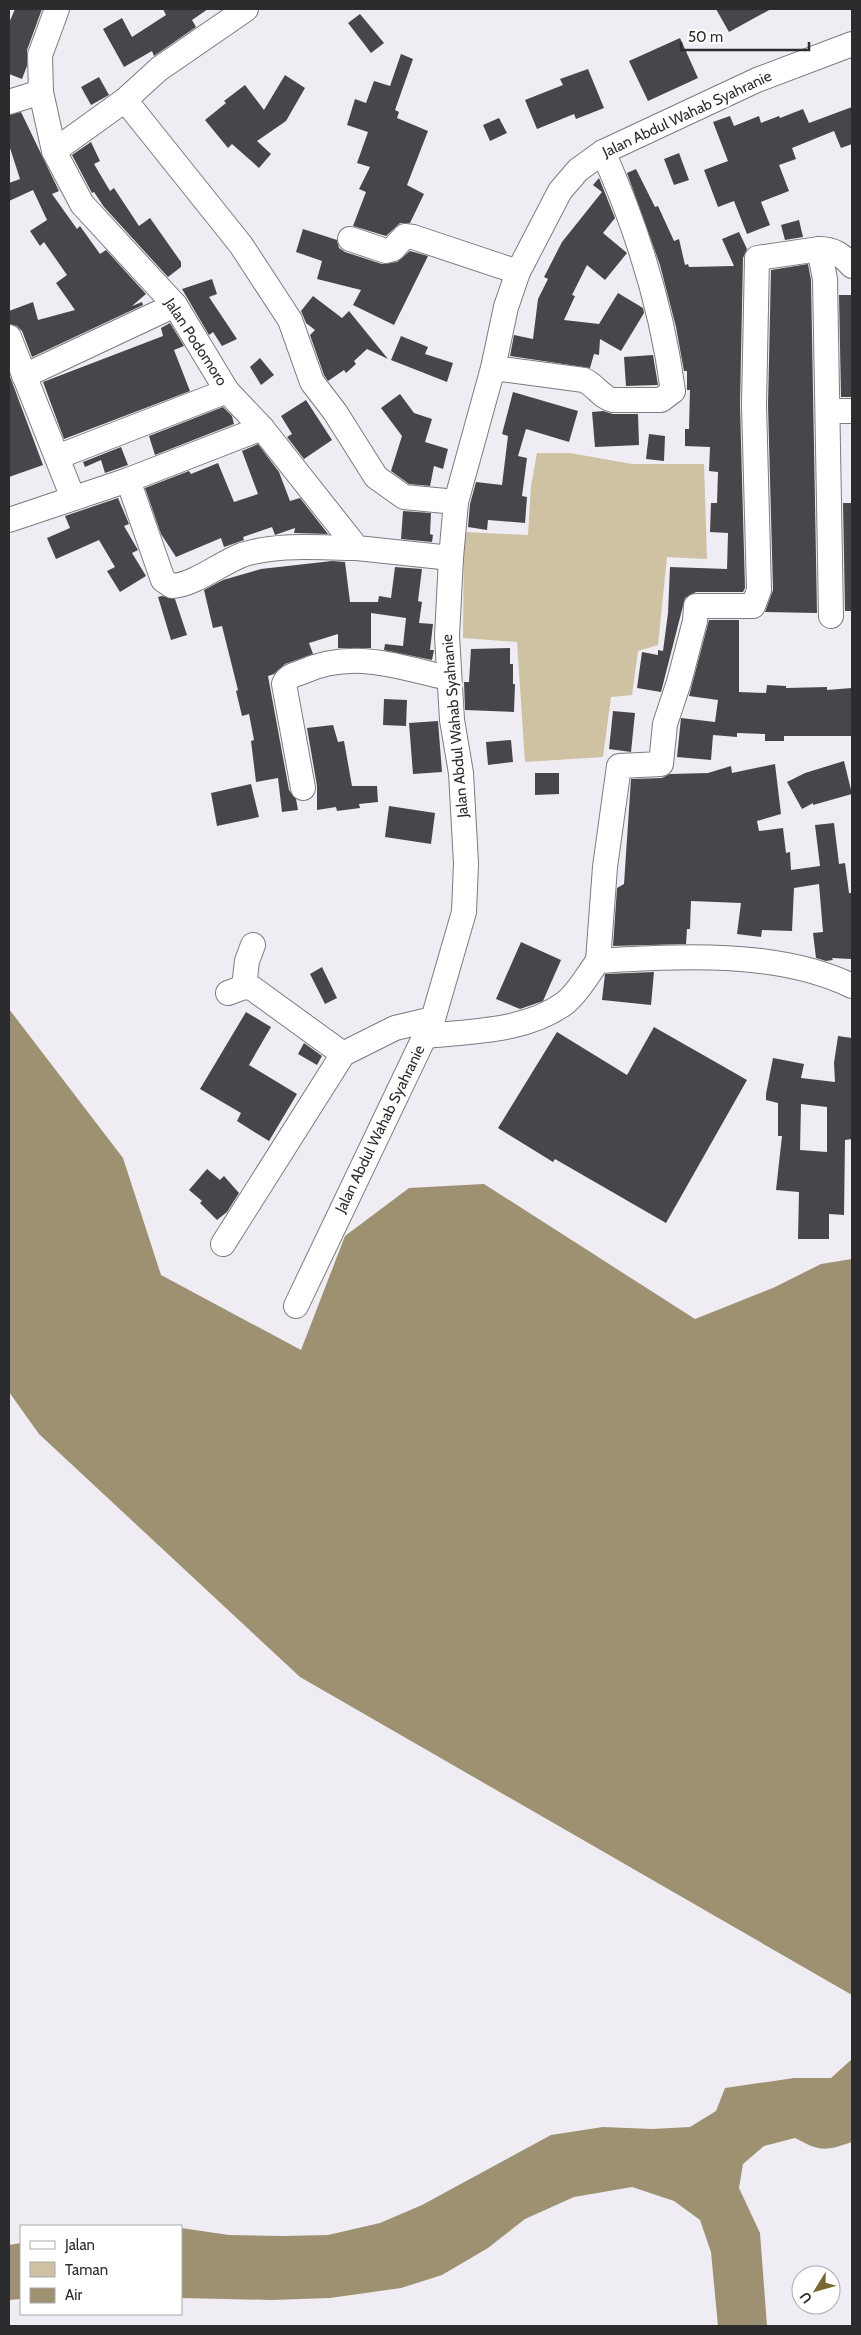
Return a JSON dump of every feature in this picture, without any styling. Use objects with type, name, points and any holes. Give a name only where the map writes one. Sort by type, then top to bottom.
[{"type":"street","name":"Jalan Podomoro","points":[[57,9],[40,56],[41,92],[54,151],[82,204],[175,306],[227,390],[262,428],[357,548]]},
{"type":"street","points":[[54,151],[126,100],[159,68],[246,9]]},
{"type":"street","name":"Jalan Abdul Wahab Syahranie","points":[[296,1306],[429,1027],[464,912],[466,863],[461,774],[452,720],[447,636],[451,558],[456,502],[493,368],[506,307],[518,272],[560,191],[578,170],[602,152],[757,80],[852,44]]},
{"type":"street","points":[[9,102],[41,92]]},
{"type":"street","points":[[126,100],[241,245],[290,320],[312,382],[335,412],[376,477],[393,491],[404,497],[456,502]]},
{"type":"street","points":[[493,368],[584,380],[592,384],[608,399],[614,400],[661,400],[673,391],[668,352],[655,296],[622,195],[602,152]]},
{"type":"street","points":[[350,238],[386,251],[393,248],[405,236],[412,237],[518,272]]},
{"type":"street","points":[[819,249],[825,280],[831,616]]},
{"type":"street","points":[[223,1244],[343,1054],[395,1028],[491,1029],[539,1017],[566,1002],[598,961],[605,867],[619,766],[661,764],[665,724],[679,682],[695,621],[696,606],[753,606],[759,590],[754,405],[757,258],[831,249],[844,257],[852,266]]},
{"type":"street","points":[[24,376],[175,306]]},
{"type":"street","points":[[9,337],[74,498]]},
{"type":"street","points":[[57,457],[227,390]]},
{"type":"street","points":[[828,411],[852,410]]},
{"type":"street","points":[[9,520],[128,480],[262,428]]},
{"type":"street","points":[[128,480],[163,580],[172,586],[242,555],[262,550],[357,548],[451,558]]},
{"type":"street","points":[[304,788],[284,684],[287,678],[308,669],[340,660],[361,659],[449,678]]},
{"type":"street","points":[[253,945],[236,990],[252,988],[343,1054]]},
{"type":"street","points":[[598,961],[648,958],[728,959],[801,967],[852,986]]},
{"type":"green space","points":[[537,453],[570,453],[632,464],[704,464],[707,559],[667,557],[658,645],[638,651],[632,695],[611,697],[603,757],[525,762],[517,642],[463,638],[464,532],[528,535],[531,486]]},
{"type":"water","points":[[9,1009],[123,1158],[161,1275],[301,1350],[345,1236],[409,1188],[484,1184],[695,1319],[773,1288],[821,1264],[852,1259],[852,1995],[300,1677],[39,1434],[9,1392]]},
{"type":"water","points":[[852,2059],[852,2142],[823,2149],[811,2146],[795,2138],[764,2146],[743,2164],[739,2188],[760,2233],[767,2326],[718,2326],[711,2252],[700,2220],[674,2201],[632,2187],[574,2197],[525,2219],[488,2248],[442,2275],[401,2288],[330,2298],[271,2300],[182,2298],[182,2228],[229,2235],[328,2235],[380,2223],[422,2205],[551,2135],[603,2127],[652,2129],[690,2127],[716,2111],[725,2088],[794,2078],[831,2078]]},
{"type":"water","points":[[20,2243],[20,2299],[9,2300],[9,2245]]},
{"type":"building","points":[[15,9],[42,9],[27,50],[27,66],[22,79],[9,74],[9,23]]},
{"type":"building","points":[[163,9],[208,9],[192,20],[196,27],[154,56],[152,51],[124,67],[103,29],[122,18],[132,37],[166,15]]},
{"type":"building","points":[[716,9],[771,9],[729,32]]},
{"type":"building","points":[[360,14],[384,43],[371,53],[348,23]]},
{"type":"building","points":[[680,38],[698,78],[648,101],[629,61]]},
{"type":"building","points":[[401,54],[413,59],[395,110],[399,112],[397,118],[428,131],[407,185],[424,194],[410,223],[400,223],[386,236],[353,226],[366,192],[359,189],[370,167],[357,163],[368,132],[347,125],[355,99],[366,103],[374,81],[390,86]]},
{"type":"building","points":[[588,69],[604,108],[576,119],[574,114],[537,129],[525,100],[563,85],[560,79]]},
{"type":"building","points":[[285,75],[305,88],[286,121],[257,141],[271,154],[259,168],[232,144],[228,148],[205,120],[226,103],[224,101],[245,85],[264,110]]},
{"type":"building","points":[[99,77],[109,95],[91,105],[81,87]]},
{"type":"building","points":[[852,107],[852,144],[841,148],[834,131],[792,148],[796,159],[779,165],[789,191],[761,202],[770,225],[747,234],[734,201],[718,207],[704,170],[728,161],[713,122],[730,116],[734,126],[759,116],[761,123],[803,109],[809,123]]},
{"type":"building","points":[[21,112],[59,191],[52,194],[77,229],[80,226],[100,254],[106,250],[146,294],[132,306],[142,302],[143,305],[32,357],[22,331],[17,326],[9,324],[9,311],[33,302],[38,320],[75,310],[56,283],[67,275],[44,242],[40,246],[30,231],[47,220],[33,190],[9,201],[9,183],[20,179],[9,145],[9,115]]},
{"type":"building","points":[[499,118],[507,133],[490,141],[483,125]]},
{"type":"building","points":[[91,142],[100,161],[94,164],[110,191],[114,188],[139,226],[150,218],[181,262],[181,267],[168,277],[104,207],[94,192],[92,193],[72,155]]},
{"type":"building","points":[[679,153],[689,180],[674,185],[664,159]]},
{"type":"building","points":[[636,169],[655,207],[658,206],[674,241],[679,239],[685,265],[688,264],[689,267],[734,266],[722,239],[739,232],[747,249],[743,258],[740,405],[745,588],[743,592],[696,592],[685,598],[661,692],[637,688],[642,652],[658,655],[658,650],[663,651],[668,613],[670,567],[727,569],[728,533],[710,532],[711,503],[717,503],[718,472],[709,471],[710,447],[685,446],[685,429],[689,429],[690,390],[687,390],[687,371],[684,371],[676,327],[660,265],[627,173]]},
{"type":"building","points":[[599,178],[615,218],[603,233],[627,253],[605,280],[587,265],[572,295],[575,296],[564,320],[599,324],[618,293],[643,308],[644,313],[621,351],[600,339],[599,355],[594,354],[590,368],[510,356],[514,335],[533,339],[538,299],[548,279],[544,277],[562,242],[602,192],[593,185]]},
{"type":"building","points":[[799,220],[803,237],[785,240],[781,225]]},
{"type":"building","points":[[303,229],[337,240],[339,248],[345,252],[382,264],[397,262],[410,251],[428,256],[394,325],[353,305],[361,290],[317,279],[322,261],[296,252]]},
{"type":"building","points":[[808,264],[811,280],[817,613],[765,612],[773,590],[768,405],[771,270]]},
{"type":"building","points":[[212,279],[217,294],[209,297],[237,339],[222,346],[213,332],[209,335],[182,289]]},
{"type":"building","points":[[839,295],[852,295],[852,397],[841,397]]},
{"type":"building","points":[[313,296],[342,318],[349,311],[388,359],[367,349],[354,361],[356,364],[346,373],[344,370],[328,381],[324,375],[310,335],[315,330],[306,323],[301,311]]},
{"type":"building","points":[[170,323],[184,346],[174,350],[190,391],[64,439],[43,382],[163,336],[161,328]]},
{"type":"building","points":[[401,336],[428,347],[425,354],[453,363],[447,382],[391,360]]},
{"type":"building","points":[[653,355],[658,385],[626,386],[624,357]]},
{"type":"building","points":[[260,358],[274,375],[261,385],[250,367]]},
{"type":"building","points":[[9,374],[43,465],[9,477]]},
{"type":"building","points":[[513,392],[578,411],[569,442],[526,429],[518,456],[527,458],[522,496],[527,497],[525,523],[488,520],[487,530],[468,527],[470,504],[476,482],[502,485],[508,436],[502,434]]},
{"type":"building","points":[[400,394],[414,413],[432,419],[425,442],[448,449],[443,469],[434,466],[430,486],[409,484],[391,471],[402,436],[381,408]]},
{"type":"building","points":[[306,400],[332,440],[304,459],[287,437],[292,434],[281,416]]},
{"type":"building","points":[[223,407],[232,416],[234,424],[155,455],[149,436]]},
{"type":"building","points":[[603,411],[613,414],[638,414],[639,445],[595,447],[592,412]]},
{"type":"building","points":[[649,434],[665,436],[664,461],[646,459]]},
{"type":"building","points":[[258,444],[279,472],[290,501],[300,498],[328,534],[294,533],[295,528],[275,535],[272,527],[243,537],[244,540],[224,547],[221,538],[176,557],[161,534],[145,488],[189,471],[191,474],[218,463],[234,502],[258,494],[242,451]]},
{"type":"building","points":[[121,447],[128,465],[105,473],[101,460],[85,467],[83,462]]},
{"type":"building","points":[[118,498],[129,524],[124,526],[138,550],[132,553],[146,576],[120,592],[107,571],[115,567],[99,540],[56,559],[47,538],[70,528],[65,516]]},
{"type":"building","points":[[843,503],[852,503],[852,611],[845,611]]},
{"type":"building","points":[[403,511],[431,513],[430,534],[433,535],[432,542],[401,539]]},
{"type":"building","points":[[332,561],[345,562],[350,602],[378,602],[379,596],[391,598],[395,567],[422,569],[418,601],[422,602],[419,623],[433,624],[430,650],[434,650],[432,660],[384,650],[385,644],[403,646],[406,618],[371,613],[371,648],[338,648],[338,634],[309,643],[313,654],[285,664],[274,674],[268,676],[289,790],[296,799],[298,810],[282,812],[278,778],[256,782],[251,741],[254,740],[249,714],[242,716],[236,691],[238,690],[222,626],[213,628],[204,590],[223,580],[261,569]]},
{"type":"building","points":[[158,597],[175,599],[187,635],[171,640]]},
{"type":"building","points":[[709,620],[739,620],[739,692],[766,693],[767,685],[786,686],[786,688],[827,687],[827,690],[852,688],[852,736],[784,736],[784,741],[765,741],[765,734],[737,733],[737,737],[713,735],[711,760],[677,757],[681,718],[715,722],[718,700],[689,696]]},
{"type":"building","points":[[510,648],[510,664],[513,664],[513,684],[515,684],[514,712],[465,710],[464,682],[469,682],[471,649]]},
{"type":"building","points":[[384,699],[407,700],[406,726],[383,725]]},
{"type":"building","points":[[613,711],[635,713],[631,752],[609,749]]},
{"type":"building","points":[[438,721],[442,772],[413,774],[409,723]]},
{"type":"building","points":[[333,725],[338,742],[344,741],[352,786],[377,786],[378,802],[359,804],[360,808],[337,811],[336,807],[317,810],[317,786],[307,728]]},
{"type":"building","points":[[511,740],[513,762],[488,765],[486,742]]},
{"type":"building","points":[[844,761],[852,794],[813,805],[813,803],[802,809],[787,782],[805,773]]},
{"type":"building","points":[[775,764],[781,814],[757,821],[759,831],[783,828],[786,853],[790,852],[791,870],[820,866],[815,825],[834,823],[839,864],[845,863],[849,893],[852,893],[851,959],[832,958],[833,960],[826,961],[816,958],[813,933],[823,932],[819,884],[794,888],[792,931],[762,930],[761,937],[737,934],[741,903],[691,901],[690,929],[687,929],[686,944],[613,946],[617,888],[624,884],[631,779],[662,778],[670,774],[708,773],[731,766],[732,773]]},
{"type":"building","points":[[535,773],[559,773],[559,794],[535,795]]},
{"type":"building","points":[[251,784],[259,817],[217,826],[211,793]]},
{"type":"building","points":[[389,806],[435,813],[431,844],[385,837]]},
{"type":"building","points":[[521,942],[561,960],[543,1001],[520,1009],[496,999]]},
{"type":"building","points":[[322,967],[337,998],[325,1004],[310,974]]},
{"type":"building","points":[[654,972],[651,1005],[602,1000],[605,974]]},
{"type":"building","points":[[246,1012],[271,1027],[249,1065],[297,1094],[269,1141],[237,1121],[241,1113],[200,1089]]},
{"type":"building","points":[[654,1027],[747,1080],[666,1223],[555,1159],[553,1162],[498,1128],[557,1032],[627,1075]]},
{"type":"building","points":[[838,1036],[852,1038],[852,1139],[845,1140],[844,1215],[829,1214],[829,1239],[798,1239],[799,1192],[776,1190],[782,1136],[778,1136],[778,1103],[766,1100],[773,1058],[804,1064],[801,1078],[835,1082],[834,1063]],"holes":[[[801,1104],[827,1107],[827,1152],[800,1150]]]},
{"type":"building","points":[[304,1043],[322,1056],[317,1065],[298,1054]]},
{"type":"building","points":[[207,1169],[220,1180],[224,1176],[239,1193],[227,1212],[217,1220],[200,1203],[202,1201],[189,1190]]}]
